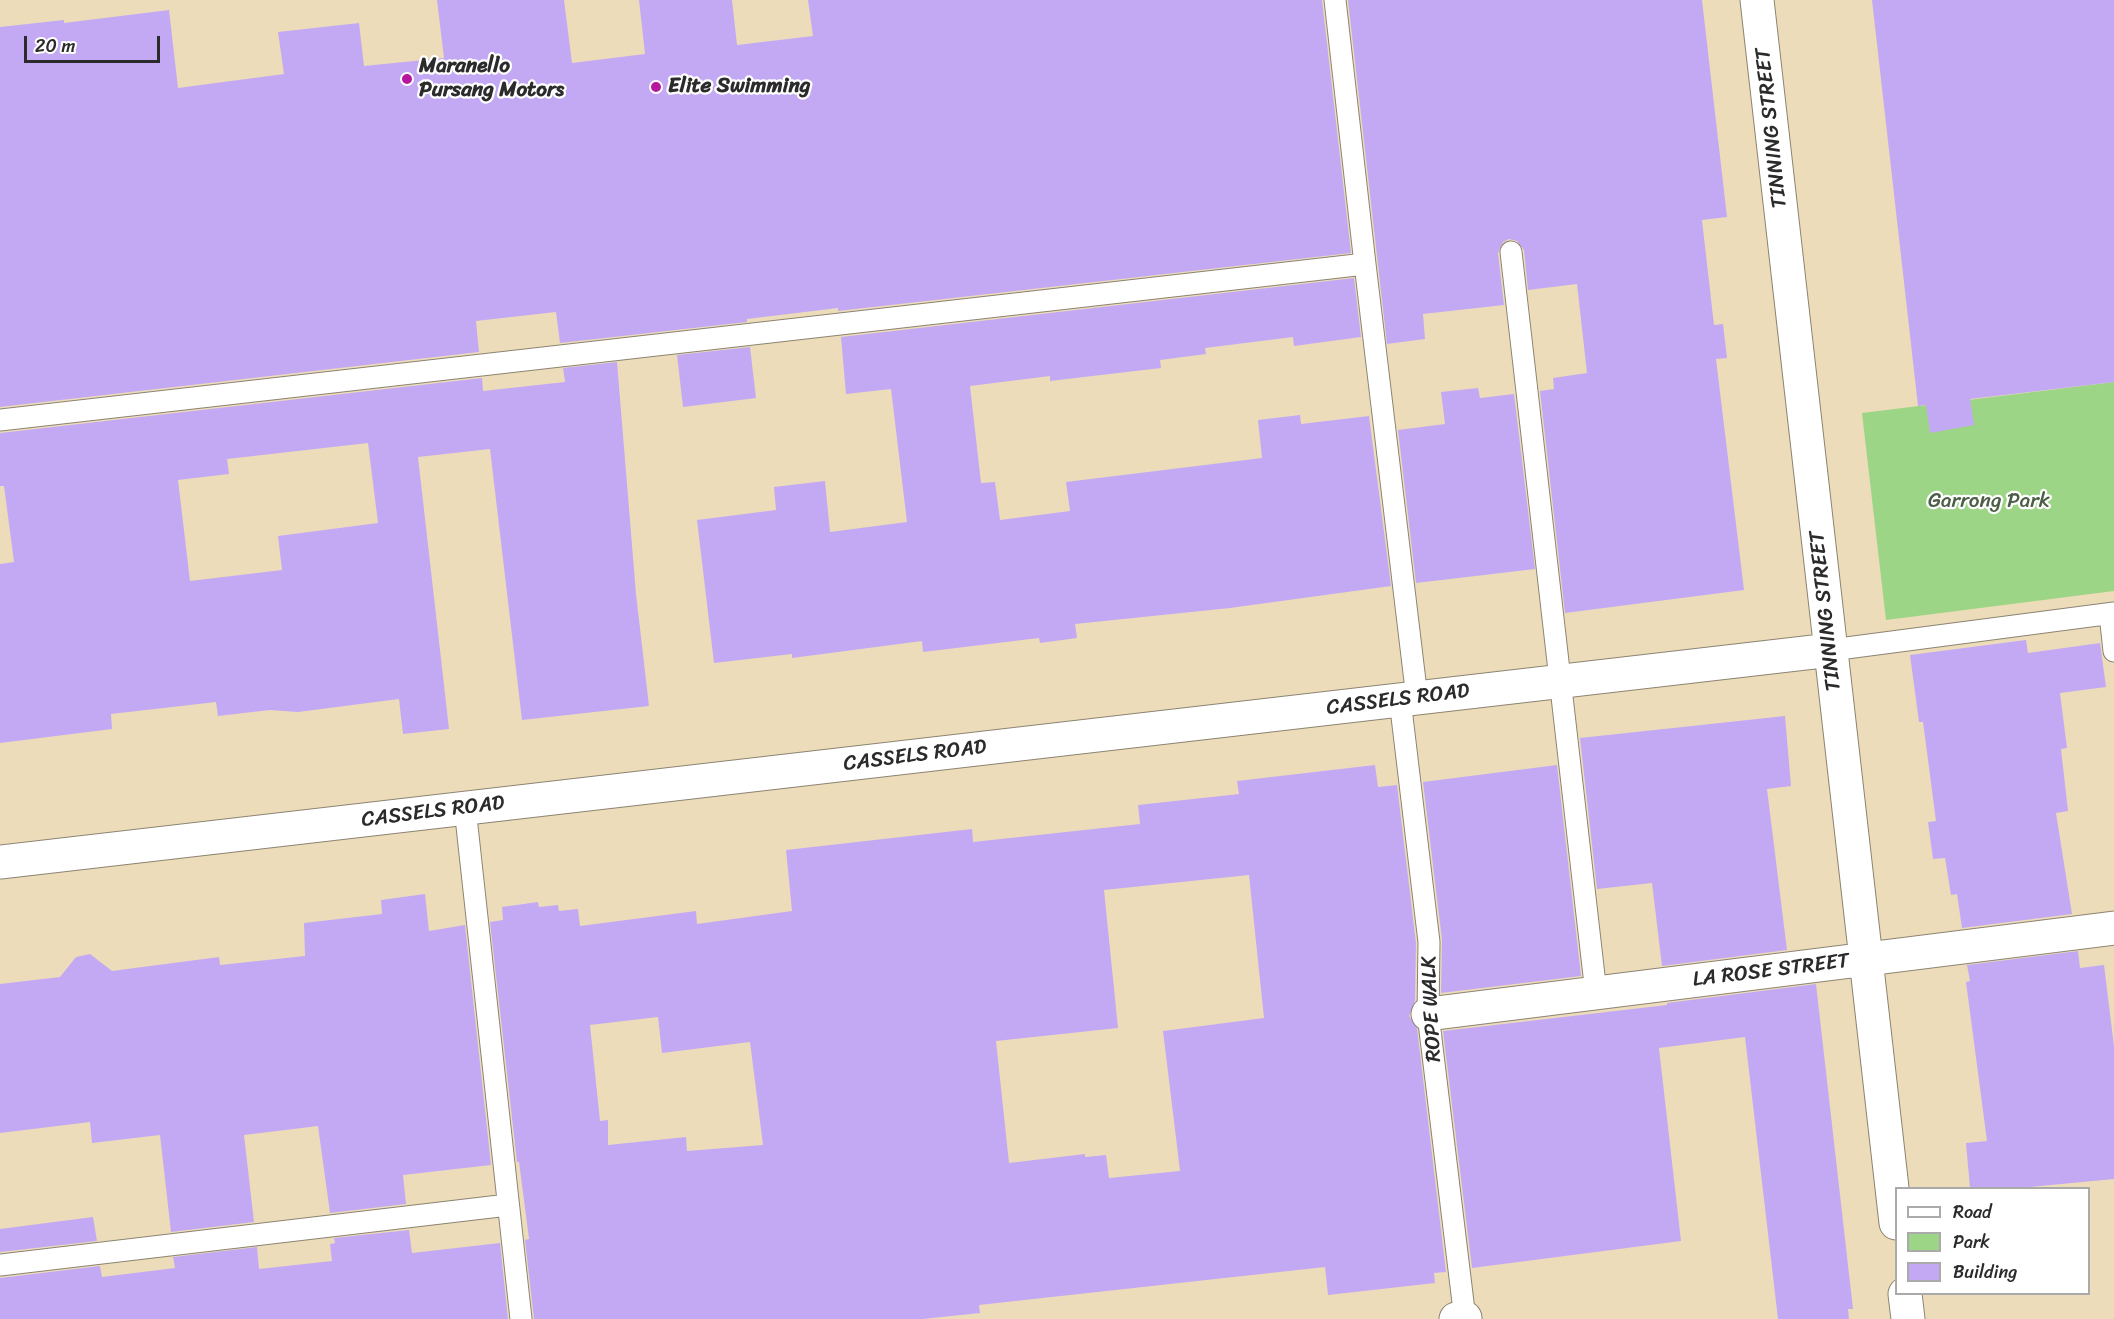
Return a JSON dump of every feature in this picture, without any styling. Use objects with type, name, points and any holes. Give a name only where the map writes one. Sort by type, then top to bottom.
[{"type":"street","name":"TINNING STREET","points":[[1757,0],[1895,1213]]},
{"type":"street","name":"CASSELS ROAD","points":[[0,861],[1831,650]]},
{"type":"street","name":"LA ROSE STREET","points":[[1428,1014],[2114,928]]},
{"type":"street","points":[[1905,1295],[1908,1319]]},
{"type":"lane","name":"ROPE WALK","points":[[1335,0],[1365,264],[1408,699],[1429,942],[1428,1014],[1462,1319]]},
{"type":"lane","points":[[1511,252],[1596,993]]},
{"type":"lane","points":[[0,420],[1365,264]]},
{"type":"lane","points":[[1831,650],[2112,613],[2114,651]]},
{"type":"lane","points":[[465,808],[521,1319]]},
{"type":"lane","points":[[0,1265],[508,1205]]},
{"type":"green space","name":"Garrong Park","points":[[2114,382],[2114,591],[1886,620],[1862,413]]},
{"type":"building","points":[[437,0],[564,0],[572,63],[645,54],[639,0],[732,0],[737,45],[813,36],[808,0],[1322,0],[1351,253],[838,311],[838,308],[747,319],[747,322],[560,343],[556,312],[476,321],[479,352],[0,407],[0,27],[64,20],[64,23],[169,10],[178,88],[284,74],[278,32],[359,23],[364,66],[444,58]]},
{"type":"building","points":[[1348,0],[1702,0],[1727,217],[1702,220],[1714,325],[1723,324],[1727,358],[1716,359],[1744,590],[1565,613],[1540,391],[1554,389],[1553,378],[1587,373],[1577,284],[1528,290],[1524,250],[1517,241],[1509,239],[1503,242],[1498,253],[1504,305],[1423,314],[1425,339],[1387,344]]},
{"type":"building","points":[[1872,0],[2114,0],[2114,382],[1970,399],[1974,425],[1930,433],[1926,405],[1918,406]]},
{"type":"building","points":[[1354,278],[1361,337],[1294,346],[1293,337],[1205,348],[1206,354],[1160,360],[1161,368],[1050,381],[1050,376],[970,386],[981,483],[995,482],[1000,520],[1070,511],[1066,482],[1262,458],[1258,420],[1300,415],[1301,424],[1369,416],[1391,586],[1230,608],[1075,624],[1077,638],[1040,643],[1039,638],[923,652],[922,641],[792,658],[792,654],[714,663],[697,520],[776,510],[774,487],[825,481],[830,532],[907,522],[891,389],[846,394],[841,337]]},
{"type":"building","points":[[750,347],[756,398],[683,407],[677,355]]},
{"type":"building","points":[[617,362],[636,594],[649,706],[522,720],[490,449],[418,457],[449,729],[403,734],[399,699],[298,712],[270,710],[218,716],[216,702],[111,714],[112,729],[0,743],[0,564],[14,562],[4,486],[0,486],[0,433],[482,378],[483,391],[565,382],[563,368]],"holes":[[[368,443],[378,523],[278,536],[282,570],[190,581],[178,480],[229,474],[227,459]]]},
{"type":"building","points":[[1478,388],[1480,398],[1514,394],[1535,569],[1416,583],[1398,430],[1445,424],[1441,392]]},
{"type":"building","points":[[2026,640],[2028,653],[2100,643],[2106,687],[2060,693],[2067,748],[2061,749],[2068,811],[2056,813],[2072,914],[1962,928],[1957,894],[1951,895],[1945,858],[1933,859],[1928,822],[1936,821],[1923,722],[1919,722],[1910,655]]},
{"type":"building","points":[[1785,716],[1791,786],[1767,789],[1787,950],[1662,966],[1652,883],[1597,889],[1580,738]]},
{"type":"building","points":[[1375,765],[1378,787],[1397,785],[1416,943],[1415,1001],[1409,1016],[1417,1028],[1446,1272],[1434,1273],[1435,1283],[1328,1295],[1325,1267],[979,1305],[980,1313],[923,1319],[534,1319],[525,1240],[529,1239],[519,1162],[517,1162],[490,922],[503,920],[502,907],[538,902],[539,907],[558,905],[559,911],[578,909],[580,926],[696,911],[697,924],[792,911],[786,850],[972,829],[973,842],[1140,824],[1138,805],[1239,794],[1237,781]],"holes":[[[1249,875],[1264,1018],[1163,1031],[1180,1171],[1109,1178],[1106,1155],[1085,1157],[1085,1154],[1009,1163],[996,1041],[1118,1028],[1104,890]],[[658,1017],[662,1053],[750,1042],[763,1145],[687,1151],[686,1137],[608,1145],[608,1120],[600,1121],[590,1025]]]},
{"type":"building","points":[[1557,765],[1581,976],[1441,993],[1442,940],[1423,782]]},
{"type":"building","points":[[425,894],[429,931],[465,925],[491,1165],[403,1175],[406,1204],[330,1213],[318,1126],[244,1135],[254,1222],[171,1232],[160,1135],[92,1143],[90,1122],[0,1133],[0,984],[60,977],[76,957],[90,954],[112,971],[219,957],[220,965],[305,956],[304,923],[382,914],[381,900]]},
{"type":"building","points":[[2078,951],[2080,968],[2104,965],[2114,1046],[2114,1179],[2030,1187],[1970,1187],[1966,1143],[1987,1141],[1966,982],[1970,981],[1967,965]]},
{"type":"building","points":[[1816,984],[1853,1309],[1848,1309],[1849,1319],[1778,1319],[1745,1037],[1659,1048],[1681,1241],[1472,1268],[1443,1031],[1667,1005],[1667,1003]]},
{"type":"building","points":[[93,1217],[97,1241],[0,1252],[0,1229]]},
{"type":"building","points":[[409,1230],[412,1253],[500,1243],[508,1319],[0,1319],[0,1278],[100,1266],[102,1277],[175,1268],[173,1257],[257,1247],[259,1269],[332,1261],[330,1244],[335,1243],[334,1238]]},
{"type":"place","name":"Maranello Pursang Motors","points":[[407,79]]},
{"type":"place","name":"Elite Swimming","points":[[656,87]]}]
